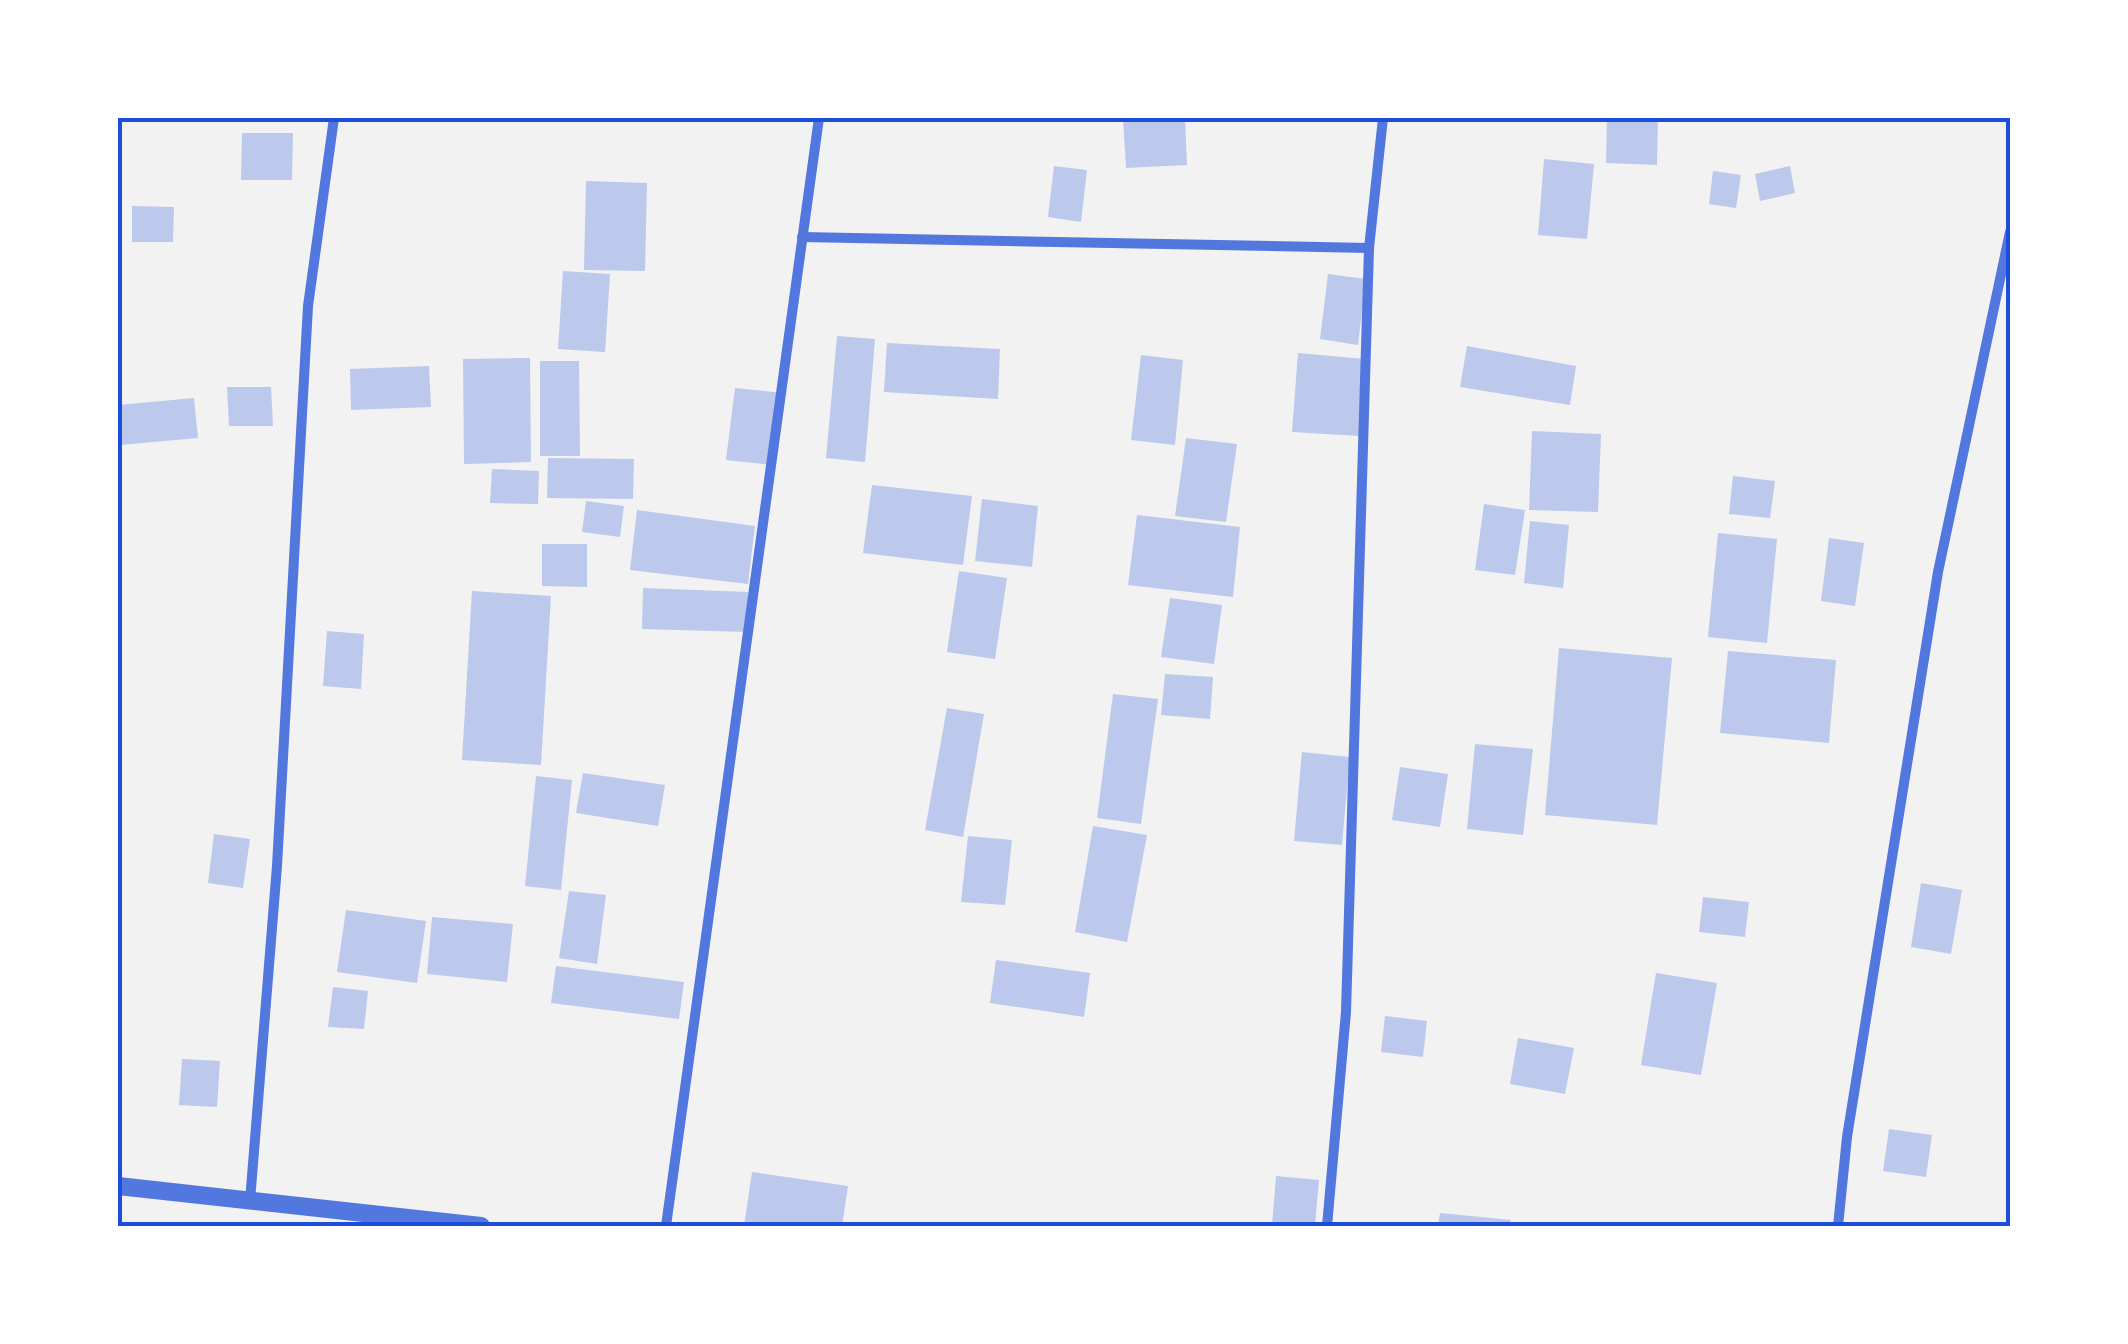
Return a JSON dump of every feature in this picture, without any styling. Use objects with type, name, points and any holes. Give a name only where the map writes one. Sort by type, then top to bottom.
[{"type":"street","points":[[250,1202],[278,866],[308,306],[334,118]]},
{"type":"street","points":[[666,1226],[818,118]]},
{"type":"street","points":[[1327,1226],[1346,1012],[1369,248],[1383,118]]},
{"type":"street","points":[[1838,1226],[1847,1137],[1938,572],[2010,232]]},
{"type":"street","points":[[802,237],[1369,248]]},
{"type":"street","points":[[118,1186],[481,1226]]},
{"type":"building","points":[[1123,118],[1185,118],[1187,165],[1126,168]]},
{"type":"building","points":[[1607,118],[1658,118],[1657,165],[1606,163]]},
{"type":"building","points":[[242,133],[293,133],[292,180],[241,180]]},
{"type":"building","points":[[1544,159],[1594,164],[1587,239],[1538,235]]},
{"type":"building","points":[[1054,166],[1087,170],[1081,222],[1048,217]]},
{"type":"building","points":[[1790,166],[1795,193],[1760,201],[1755,174]]},
{"type":"building","points":[[1713,171],[1741,175],[1736,208],[1709,204]]},
{"type":"building","points":[[586,181],[647,183],[645,271],[584,270]]},
{"type":"building","points":[[132,206],[174,207],[173,242],[132,242]]},
{"type":"building","points":[[563,271],[610,274],[605,352],[558,349]]},
{"type":"building","points":[[1328,274],[1366,279],[1358,345],[1320,339]]},
{"type":"building","points":[[837,336],[875,339],[865,462],[826,458]]},
{"type":"building","points":[[887,343],[1000,349],[998,399],[884,392]]},
{"type":"building","points":[[1467,346],[1576,366],[1570,405],[1460,387]]},
{"type":"building","points":[[1298,353],[1365,359],[1359,436],[1292,432]]},
{"type":"building","points":[[1141,355],[1183,360],[1175,445],[1131,440]]},
{"type":"building","points":[[530,358],[531,462],[464,464],[463,359]]},
{"type":"building","points":[[540,361],[579,361],[580,456],[540,456]]},
{"type":"building","points":[[429,366],[431,407],[351,410],[350,369]]},
{"type":"building","points":[[227,387],[271,387],[273,426],[229,426]]},
{"type":"building","points":[[735,388],[783,393],[774,465],[726,460]]},
{"type":"building","points":[[194,398],[198,438],[120,445],[118,405]]},
{"type":"building","points":[[1532,431],[1601,434],[1598,512],[1529,510]]},
{"type":"building","points":[[1186,438],[1237,444],[1226,522],[1175,516]]},
{"type":"building","points":[[548,458],[634,459],[633,499],[547,498]]},
{"type":"building","points":[[492,469],[539,471],[538,504],[490,503]]},
{"type":"building","points":[[1733,476],[1775,481],[1770,518],[1729,514]]},
{"type":"building","points":[[872,485],[972,496],[963,565],[863,553]]},
{"type":"building","points":[[982,499],[1038,506],[1032,567],[975,561]]},
{"type":"building","points":[[586,501],[624,506],[620,537],[582,532]]},
{"type":"building","points":[[1484,504],[1525,510],[1515,575],[1475,570]]},
{"type":"building","points":[[637,510],[755,526],[748,584],[630,570]]},
{"type":"building","points":[[1137,515],[1240,527],[1233,597],[1128,585]]},
{"type":"building","points":[[1530,521],[1569,525],[1563,588],[1524,583]]},
{"type":"building","points":[[1718,533],[1777,539],[1767,643],[1708,637]]},
{"type":"building","points":[[1829,538],[1864,543],[1855,606],[1821,601]]},
{"type":"building","points":[[542,544],[587,544],[587,587],[542,586]]},
{"type":"building","points":[[959,571],[1007,578],[995,659],[947,652]]},
{"type":"building","points":[[643,588],[748,592],[747,632],[642,629]]},
{"type":"building","points":[[472,591],[551,596],[541,765],[462,760]]},
{"type":"building","points":[[1170,598],[1222,605],[1214,664],[1161,657]]},
{"type":"building","points":[[327,631],[364,634],[361,689],[323,686]]},
{"type":"building","points":[[1559,648],[1672,658],[1657,825],[1545,815]]},
{"type":"building","points":[[1728,651],[1836,660],[1829,743],[1720,733]]},
{"type":"building","points":[[1165,674],[1213,677],[1210,719],[1161,715]]},
{"type":"building","points":[[1113,694],[1158,699],[1141,824],[1097,818]]},
{"type":"building","points":[[947,708],[984,714],[963,837],[925,830]]},
{"type":"building","points":[[1475,744],[1533,749],[1523,835],[1467,829]]},
{"type":"building","points":[[1302,752],[1350,757],[1342,845],[1294,841]]},
{"type":"building","points":[[1400,767],[1448,774],[1440,827],[1392,820]]},
{"type":"building","points":[[583,773],[665,785],[658,826],[576,813]]},
{"type":"building","points":[[536,776],[572,780],[561,890],[525,886]]},
{"type":"building","points":[[1093,826],[1147,835],[1127,942],[1075,932]]},
{"type":"building","points":[[214,834],[250,839],[243,888],[208,883]]},
{"type":"building","points":[[968,836],[1012,840],[1005,905],[961,902]]},
{"type":"building","points":[[1921,883],[1962,890],[1951,954],[1911,947]]},
{"type":"building","points":[[569,891],[606,895],[597,964],[559,958]]},
{"type":"building","points":[[1703,897],[1749,902],[1745,937],[1699,932]]},
{"type":"building","points":[[346,910],[426,921],[417,983],[337,972]]},
{"type":"building","points":[[432,917],[513,924],[507,982],[427,974]]},
{"type":"building","points":[[996,960],[1090,973],[1084,1017],[990,1003]]},
{"type":"building","points":[[556,966],[684,982],[679,1019],[551,1003]]},
{"type":"building","points":[[1656,973],[1717,983],[1701,1075],[1641,1065]]},
{"type":"building","points":[[333,987],[368,991],[364,1029],[328,1027]]},
{"type":"building","points":[[1385,1016],[1427,1021],[1423,1057],[1381,1052]]},
{"type":"building","points":[[1518,1038],[1574,1048],[1565,1094],[1510,1084]]},
{"type":"building","points":[[182,1059],[220,1061],[217,1107],[179,1105]]},
{"type":"building","points":[[1889,1129],[1932,1135],[1926,1177],[1883,1171]]},
{"type":"building","points":[[752,1172],[848,1186],[842,1226],[744,1226]]},
{"type":"building","points":[[1276,1176],[1319,1180],[1315,1226],[1272,1226]]},
{"type":"building","points":[[1440,1213],[1511,1220],[1510,1226],[1438,1226]]}]
